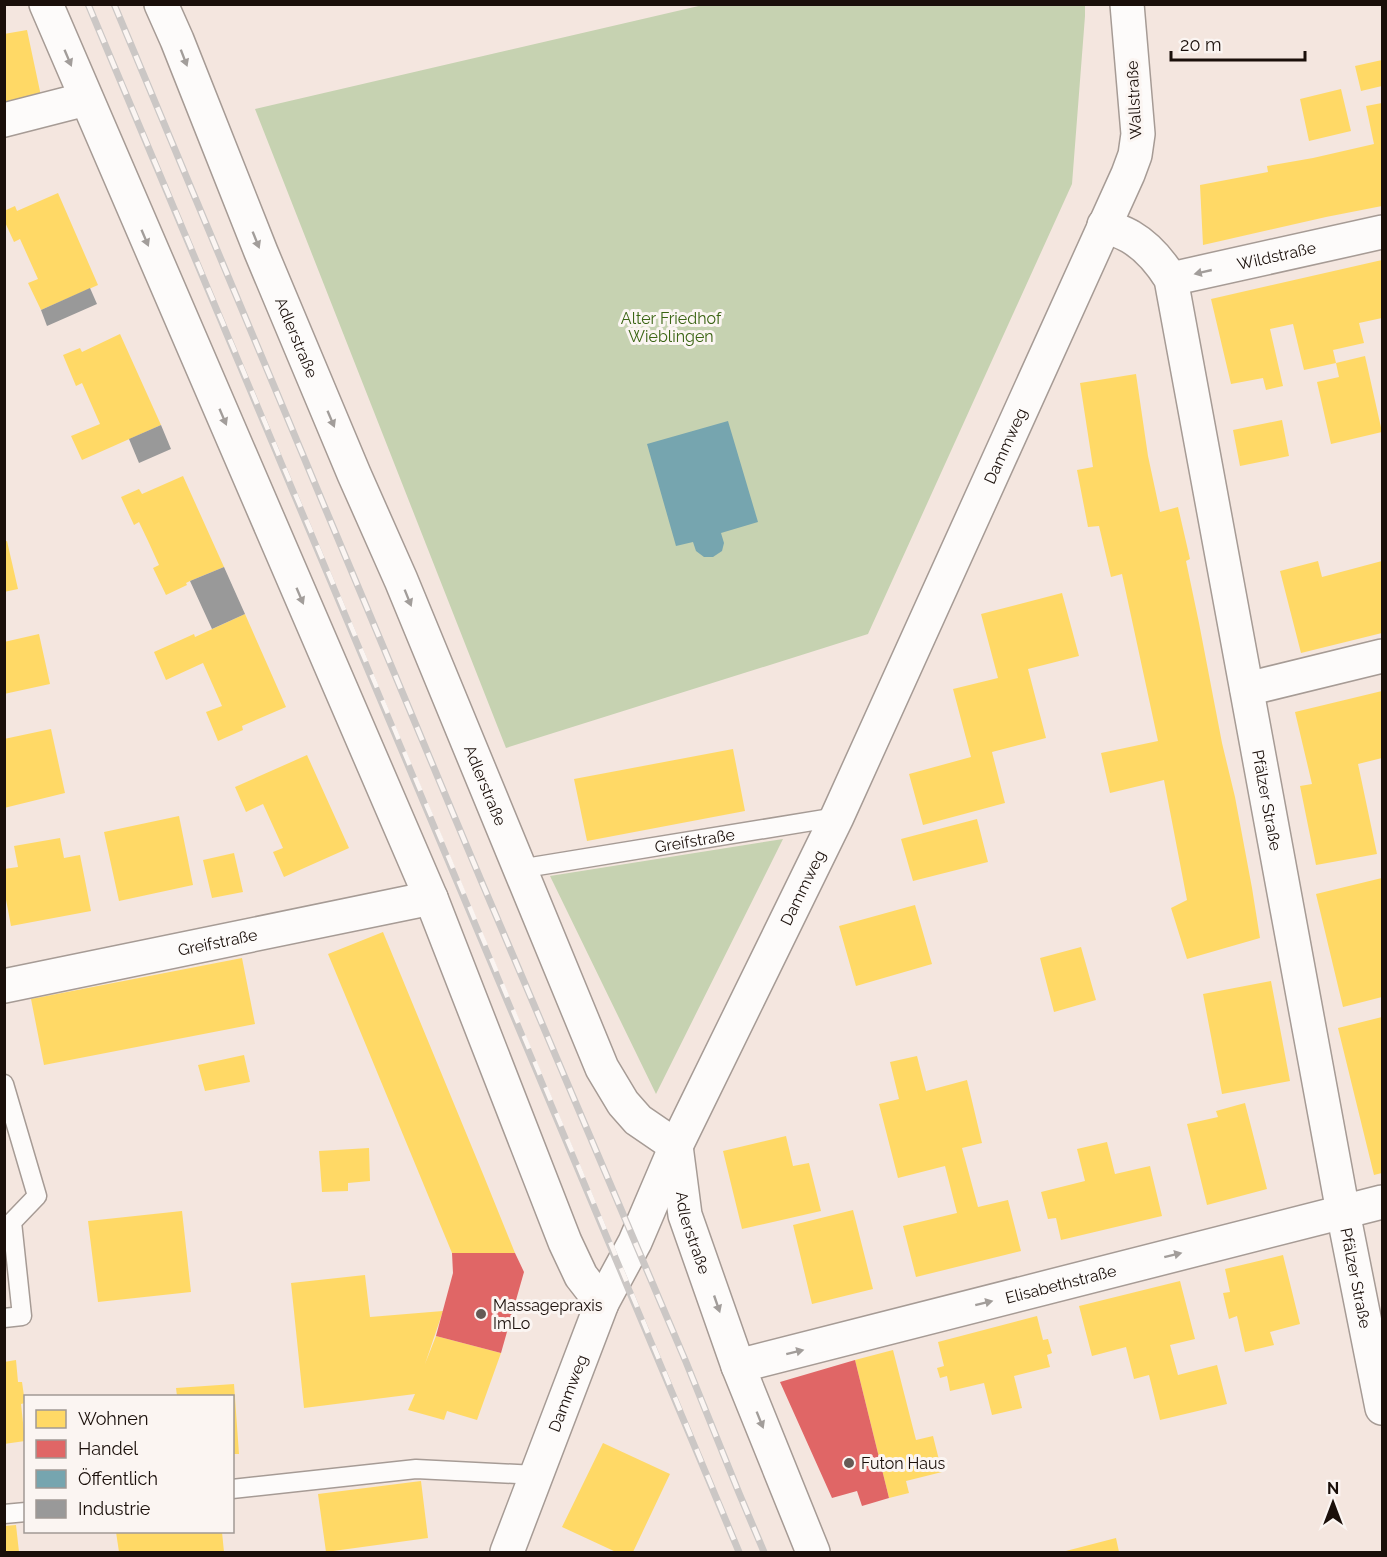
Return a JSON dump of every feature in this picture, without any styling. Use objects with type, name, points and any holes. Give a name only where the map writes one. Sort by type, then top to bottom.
[{"type":"street","points":[[46,4],[430,898],[565,1242],[581,1276],[600,1295]]},
{"type":"street","name":"Adlerstraße","points":[[161,4],[265,263],[401,580],[602,1068],[623,1103],[638,1120],[676,1146],[685,1215],[738,1366],[813,1552]]},
{"type":"street","name":"Wallstraße","points":[[1104,225],[1136,155],[1138,134],[1127,4]]},
{"type":"street","points":[[4,120],[86,99]]},
{"type":"street","name":"Pfälzer Straße","points":[[1104,225],[1131,237],[1149,250],[1163,265],[1171,279],[1343,1212],[1383,1408]]},
{"type":"street","name":"Dammweg","points":[[507,1552],[600,1295],[635,1242],[676,1146],[837,817],[1104,225]]},
{"type":"street","name":"Wildstraße","points":[[1171,279],[1383,232]]},
{"type":"street","points":[[1247,689],[1383,656]]},
{"type":"street","name":"Greifstraße","points":[[4,986],[430,898]]},
{"type":"street","name":"Elisabethstraße","points":[[738,1366],[1383,1202]]},
{"type":"lane","name":"Greifstraße","points":[[519,869],[837,817]]},
{"type":"lane","points":[[4,1084],[37,1196],[12,1222],[22,1316],[4,1318]]},
{"type":"lane","points":[[234,1489],[416,1468],[536,1475]]},
{"type":"lane","points":[[4,1514],[24,1512]]},
{"type":"green space","name":"Alter Friedhof Wieblingen","points":[[703,5],[1085,5],[1072,184],[868,634],[506,748],[255,109]]},
{"type":"green space","points":[[783,839],[656,1094],[550,876]]},
{"type":"building: Wohnen","points":[[27,30],[41,96],[4,103],[4,34]]},
{"type":"building: Wohnen","points":[[1382,60],[1382,86],[1361,91],[1355,66]]},
{"type":"building: Wohnen","points":[[1341,89],[1351,131],[1309,141],[1300,99]]},
{"type":"building: Wohnen","points":[[1382,103],[1382,206],[1203,245],[1200,185],[1268,172],[1267,166],[1374,144],[1366,106]]},
{"type":"building: Wohnen","points":[[58,193],[98,285],[41,310],[28,283],[38,279],[20,239],[14,242],[4,220],[4,211],[15,206],[17,211]]},
{"type":"building: Wohnen","points":[[1382,260],[1382,318],[1359,323],[1364,343],[1333,350],[1336,363],[1304,370],[1293,324],[1270,329],[1283,386],[1266,390],[1263,378],[1231,384],[1211,299]]},
{"type":"building: Wohnen","points":[[120,334],[161,425],[82,460],[71,436],[100,424],[82,383],[76,386],[63,355],[80,348],[82,352]]},
{"type":"building: Wohnen","points":[[1365,356],[1382,432],[1331,444],[1317,382],[1339,377],[1336,363]]},
{"type":"building: Wohnen","points":[[1136,374],[1148,456],[1160,512],[1178,507],[1190,559],[1186,561],[1235,797],[1260,938],[1187,959],[1171,908],[1187,900],[1164,780],[1110,793],[1101,753],[1158,741],[1122,574],[1111,577],[1099,526],[1088,527],[1077,470],[1093,467],[1080,383]]},
{"type":"building: Wohnen","points":[[1282,420],[1289,456],[1240,466],[1233,430]]},
{"type":"building: Wohnen","points":[[183,476],[224,567],[190,581],[186,583],[187,585],[166,595],[153,568],[159,565],[149,543],[139,522],[134,525],[121,497],[139,489],[142,494]]},
{"type":"building: Wohnen","points":[[7,541],[18,589],[4,592],[4,542]]},
{"type":"building: Wohnen","points":[[1318,561],[1322,577],[1382,561],[1382,633],[1301,653],[1280,571]]},
{"type":"building: Wohnen","points":[[1062,593],[1079,656],[1028,669],[1046,738],[992,752],[1005,803],[923,825],[909,774],[971,757],[953,689],[998,678],[981,614]]},
{"type":"building: Wohnen","points":[[245,614],[286,707],[242,726],[243,730],[218,741],[206,712],[222,706],[203,663],[166,680],[154,652],[194,634],[195,637]]},
{"type":"building: Wohnen","points":[[39,634],[50,684],[4,694],[4,642]]},
{"type":"building: Wohnen","points":[[1382,691],[1382,758],[1358,764],[1377,854],[1316,865],[1300,786],[1312,784],[1295,712]]},
{"type":"building: Wohnen","points":[[51,729],[65,793],[4,808],[4,739]]},
{"type":"building: Wohnen","points":[[733,749],[745,811],[587,841],[574,779]]},
{"type":"building: Wohnen","points":[[307,755],[349,848],[284,877],[273,852],[283,848],[263,804],[246,812],[235,787]]},
{"type":"building: Wohnen","points":[[179,816],[193,885],[119,901],[104,832]]},
{"type":"building: Wohnen","points":[[977,819],[988,862],[913,881],[901,839]]},
{"type":"building: Wohnen","points":[[60,838],[64,858],[80,855],[91,911],[11,926],[4,889],[4,869],[18,867],[14,846]]},
{"type":"building: Wohnen","points":[[234,853],[243,892],[212,898],[203,860]]},
{"type":"building: Wohnen","points":[[1382,878],[1382,997],[1343,1007],[1316,894]]},
{"type":"building: Wohnen","points":[[915,905],[932,964],[856,986],[839,926]]},
{"type":"building: Wohnen","points":[[383,932],[515,1253],[452,1253],[328,954]]},
{"type":"building: Wohnen","points":[[1081,947],[1096,1000],[1054,1012],[1040,958]]},
{"type":"building: Wohnen","points":[[242,958],[255,1024],[44,1065],[31,999]]},
{"type":"building: Wohnen","points":[[1271,981],[1290,1081],[1222,1094],[1203,994]]},
{"type":"building: Wohnen","points":[[1382,1017],[1382,1173],[1374,1175],[1338,1028]]},
{"type":"building: Wohnen","points":[[244,1055],[250,1082],[205,1091],[198,1065]]},
{"type":"building: Wohnen","points":[[917,1056],[926,1091],[967,1080],[982,1143],[962,1148],[978,1207],[1008,1200],[1021,1251],[916,1277],[903,1226],[957,1213],[945,1166],[898,1178],[879,1104],[899,1099],[890,1062]]},
{"type":"building: Wohnen","points":[[1245,1103],[1267,1189],[1207,1205],[1187,1124],[1218,1117],[1216,1111]]},
{"type":"building: Wohnen","points":[[786,1136],[793,1166],[809,1163],[821,1211],[742,1229],[723,1151]]},
{"type":"building: Wohnen","points":[[1107,1142],[1115,1174],[1150,1166],[1162,1216],[1061,1240],[1056,1218],[1048,1219],[1041,1192],[1085,1181],[1077,1149]]},
{"type":"building: Wohnen","points":[[369,1148],[370,1181],[348,1183],[348,1191],[322,1192],[319,1151]]},
{"type":"building: Wohnen","points":[[853,1210],[873,1289],[812,1304],[793,1225]]},
{"type":"building: Wohnen","points":[[182,1211],[191,1292],[98,1302],[88,1221]]},
{"type":"building: Wohnen","points":[[1283,1255],[1300,1324],[1270,1332],[1274,1345],[1245,1352],[1237,1316],[1229,1319],[1223,1293],[1230,1292],[1225,1269]]},
{"type":"building: Wohnen","points":[[365,1275],[370,1317],[443,1311],[425,1364],[436,1336],[501,1353],[477,1420],[447,1411],[444,1420],[408,1410],[415,1394],[304,1408],[291,1283]]},
{"type":"building: Wohnen","points":[[1180,1281],[1195,1339],[1170,1345],[1178,1375],[1217,1365],[1227,1404],[1160,1420],[1149,1375],[1134,1379],[1126,1347],[1092,1356],[1079,1306]]},
{"type":"building: Wohnen","points":[[1037,1316],[1043,1340],[1048,1339],[1052,1353],[1047,1355],[1050,1367],[1014,1376],[1022,1408],[992,1415],[984,1383],[950,1391],[947,1376],[940,1378],[937,1368],[944,1366],[938,1342]]},
{"type":"building: Wohnen","points":[[893,1350],[916,1440],[933,1436],[942,1472],[906,1481],[909,1493],[889,1498],[855,1360]]},
{"type":"building: Wohnen","points":[[16,1360],[18,1382],[22,1382],[24,1441],[4,1444],[4,1362]]},
{"type":"building: Wohnen","points":[[234,1384],[239,1454],[234,1454],[234,1395],[177,1395],[176,1388]]},
{"type":"building: Wohnen","points":[[603,1443],[670,1474],[633,1552],[616,1552],[562,1527]]},
{"type":"building: Wohnen","points":[[421,1481],[428,1538],[326,1552],[318,1494]]},
{"type":"building: Wohnen","points":[[16,1525],[19,1552],[4,1552],[4,1526]]},
{"type":"building: Wohnen","points":[[116,1533],[222,1533],[224,1552],[119,1552]]},
{"type":"building: Wohnen","points":[[1116,1538],[1119,1552],[1062,1552]]},
{"type":"building: Handel","points":[[452,1253],[515,1253],[524,1272],[501,1353],[436,1336],[453,1273]]},
{"type":"building: Handel","points":[[855,1360],[889,1498],[862,1506],[857,1491],[832,1498],[780,1382]]},
{"type":"building: Öffentlich","points":[[728,421],[758,522],[721,533],[724,543],[722,551],[713,557],[704,557],[696,551],[693,542],[676,546],[647,444]]},
{"type":"building: Industrie","points":[[90,288],[97,304],[47,326],[41,310]]},
{"type":"building: Industrie","points":[[161,425],[171,449],[139,463],[129,439]]},
{"type":"building: Industrie","points":[[224,567],[245,614],[212,629],[190,581]]},
{"type":"railway","points":[[88,4],[739,1552]]},
{"type":"railway","points":[[114,4],[764,1552]]},
{"type":"place","name":"Massagepraxis ImLo","points":[[481,1314]]},
{"type":"place","name":"Futon Haus","points":[[849,1463]]}]
